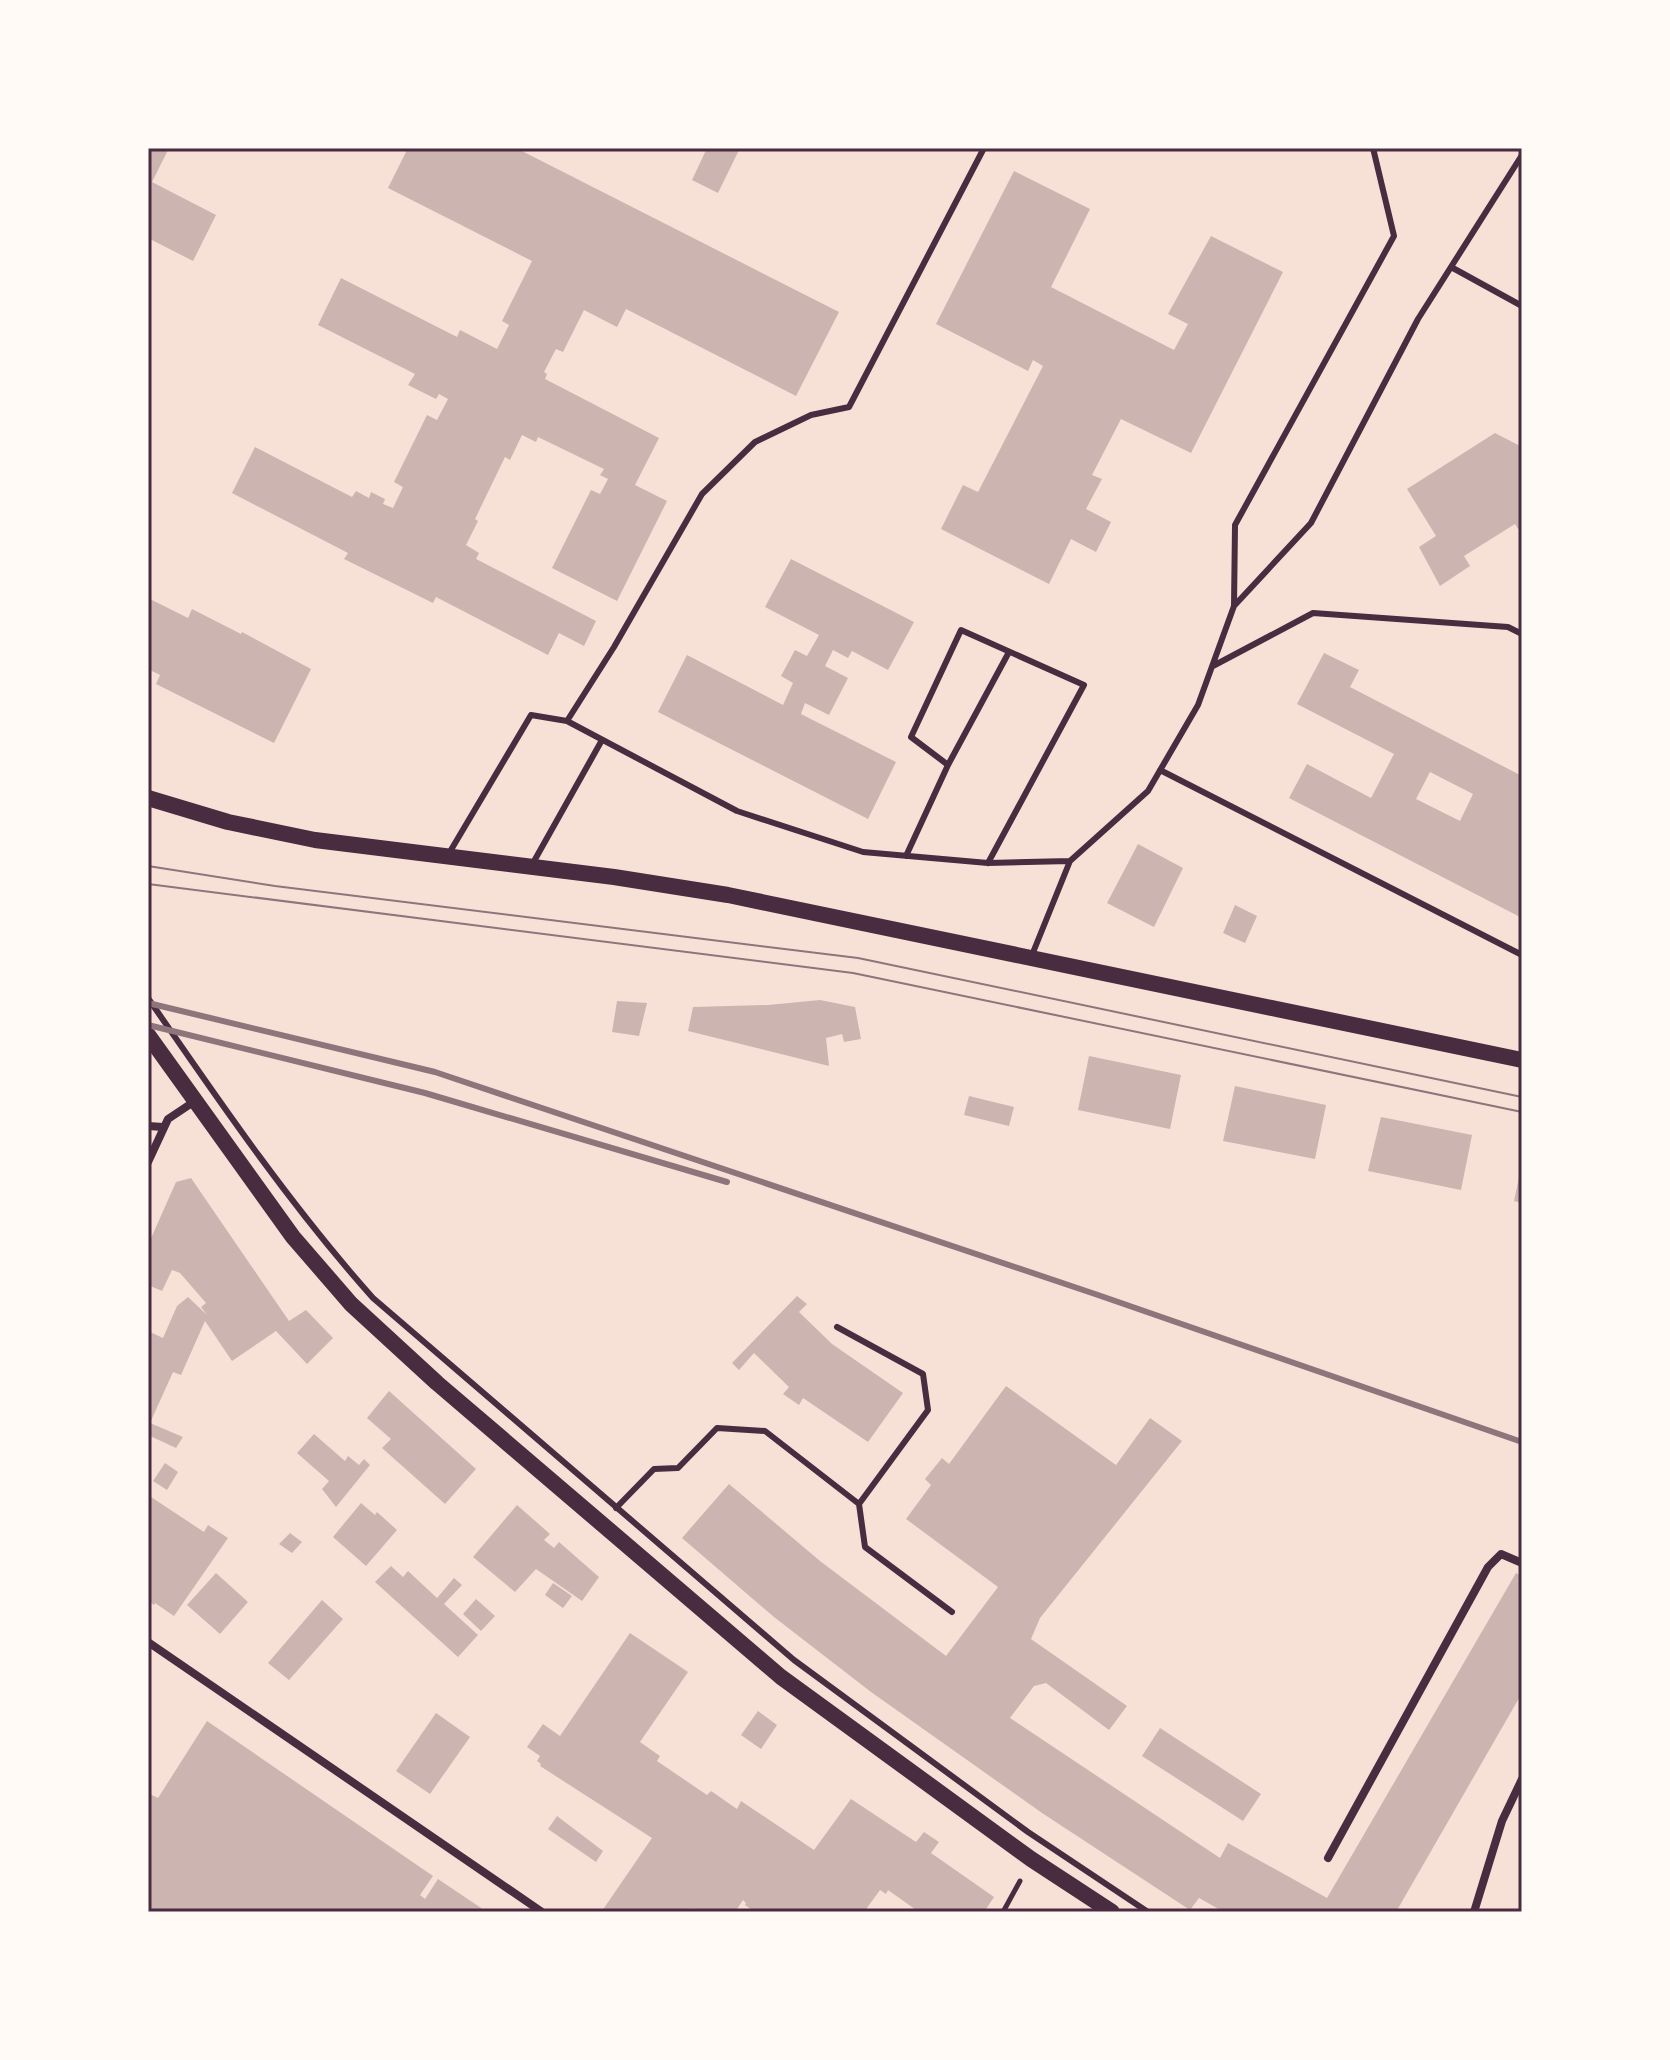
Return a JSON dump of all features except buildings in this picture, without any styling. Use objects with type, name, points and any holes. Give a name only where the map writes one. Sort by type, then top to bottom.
[{"type":"main road","points":[[148,798],[228,822],[315,840],[531,866],[728,895],[1522,1060]]},
{"type":"main road","points":[[148,1035],[293,1237],[351,1304],[437,1383],[781,1677],[1031,1859],[1112,1912]]},
{"type":"street","points":[[148,1162],[168,1119],[195,1101]]},
{"type":"street","points":[[148,1126],[163,1127]]},
{"type":"street","points":[[1328,1858],[1488,1567],[1501,1554],[1522,1563]]},
{"type":"street","points":[[148,1642],[542,1912]]},
{"type":"street","points":[[1474,1912],[1502,1821],[1522,1779]]},
{"type":"lane","points":[[567,721],[614,647],[702,494],[755,442],[811,415],[849,407],[982,150],[972,148]]},
{"type":"lane","points":[[1031,957],[1070,861],[1148,791],[1198,705],[1234,606],[1235,525],[1394,236],[1373,148]]},
{"type":"lane","points":[[1234,606],[1311,523],[1418,319],[1522,155]]},
{"type":"lane","points":[[1451,267],[1522,306]]},
{"type":"lane","points":[[1212,666],[1313,613],[1508,627],[1522,634]]},
{"type":"lane","points":[[948,765],[911,737],[961,630],[1084,685],[988,863]]},
{"type":"lane","points":[[906,856],[948,765],[1009,652]]},
{"type":"lane","points":[[447,857],[531,715],[567,721],[737,811],[863,852],[988,863],[1070,861]]},
{"type":"lane","points":[[531,866],[602,740]]},
{"type":"lane","points":[[1160,770],[1522,955]]},
{"type":"lane","points":[[148,998],[289,1198],[373,1298],[794,1660],[1028,1832],[1148,1912]]},
{"type":"lane","points":[[837,1327],[923,1374],[928,1410],[859,1504],[865,1547],[952,1612]]},
{"type":"lane","points":[[616,1508],[654,1469],[678,1468],[717,1428],[765,1431],[859,1504]]},
{"type":"tram line","points":[[148,866],[275,886],[858,958],[1522,1097]]},
{"type":"tram line","points":[[148,884],[853,973],[1522,1112]]},
{"type":"railway","points":[[148,1003],[435,1072],[1098,1295],[1522,1442]]},
{"type":"railway","points":[[148,1025],[425,1093],[727,1182]]}]
